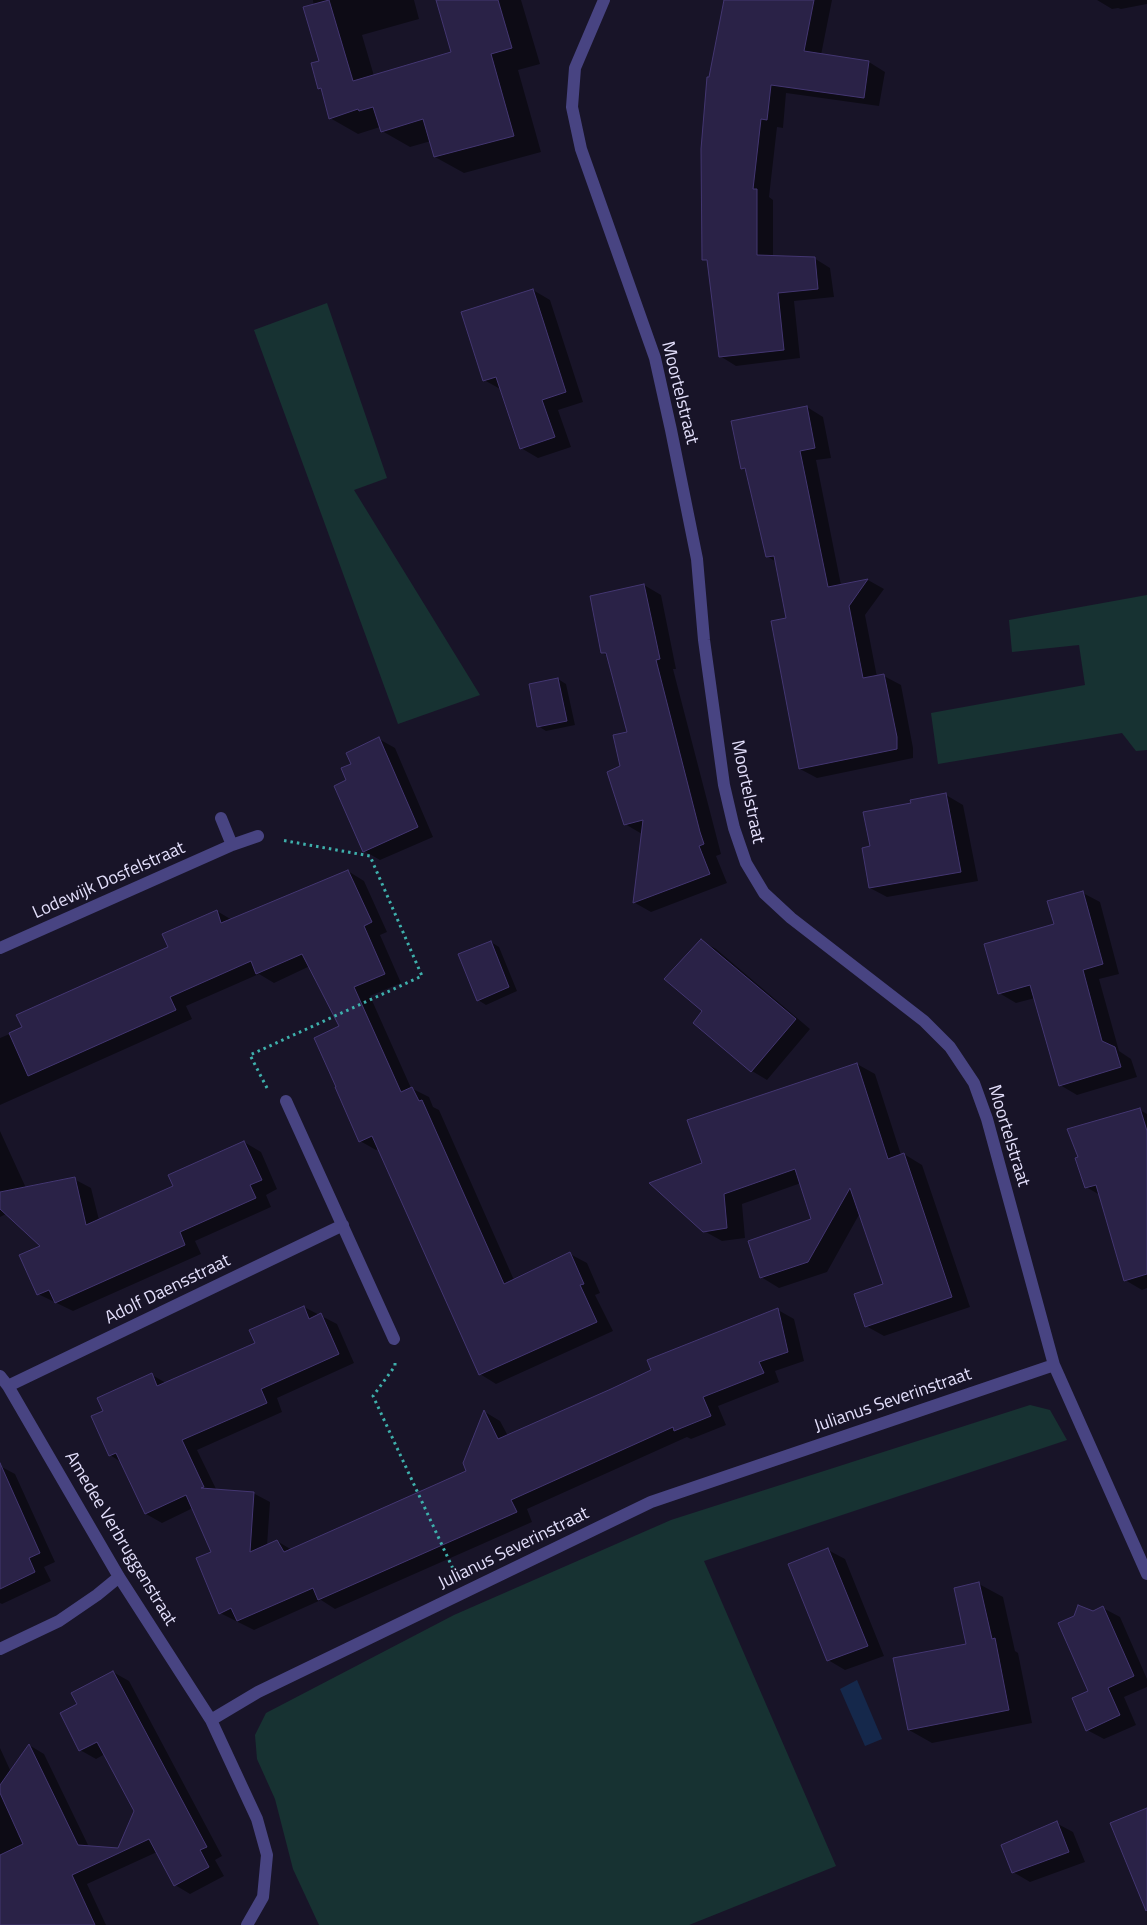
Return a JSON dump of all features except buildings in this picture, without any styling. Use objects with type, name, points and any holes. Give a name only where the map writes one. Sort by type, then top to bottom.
[{"type":"street","name":"Moortelstraat","points":[[604,0],[575,68],[572,107],[581,149],[655,358],[697,559],[705,650],[724,785],[734,828],[746,863],[764,893],[791,918],[924,1021],[950,1048],[974,1083],[990,1128],[1054,1364],[1147,1574]]},
{"type":"street","points":[[221,818],[232,845]]},
{"type":"street","name":"Lodewijk Dosfelstraat","points":[[0,948],[232,845],[258,836]]},
{"type":"street","points":[[286,1100],[394,1339]]},
{"type":"street","name":"Adolf Daensstraat","points":[[4,1381],[343,1225]]},
{"type":"street","name":"Julianus Severinstraat","points":[[211,1720],[258,1692],[651,1502],[1054,1364]]},
{"type":"street","name":"Amedee Verbruggenstraat","points":[[4,1381],[119,1577],[211,1720]]},
{"type":"street","points":[[0,1649],[59,1621],[97,1596],[119,1577]]},
{"type":"street","points":[[211,1720],[257,1820],[267,1855],[263,1897],[247,1925]]},
{"type":"path","points":[[258,836],[370,856],[422,976],[250,1055],[266,1087],[286,1100]]},
{"type":"path","points":[[394,1339],[395,1366],[373,1396],[464,1592]]},
{"type":"green space","points":[[327,303],[387,478],[354,490],[480,695],[398,724],[254,330]]},
{"type":"green space","points":[[1147,595],[1147,750],[1136,751],[1122,733],[938,764],[931,713],[1085,685],[1079,645],[1012,652],[1009,620]]},
{"type":"green space","points":[[1030,1405],[1050,1410],[1067,1440],[704,1561],[836,1866],[689,1925],[319,1925],[293,1869],[275,1799],[257,1759],[255,1735],[266,1713],[454,1615],[671,1520]]},
{"type":"water","points":[[857,1680],[882,1739],[865,1746],[840,1689]]}]
